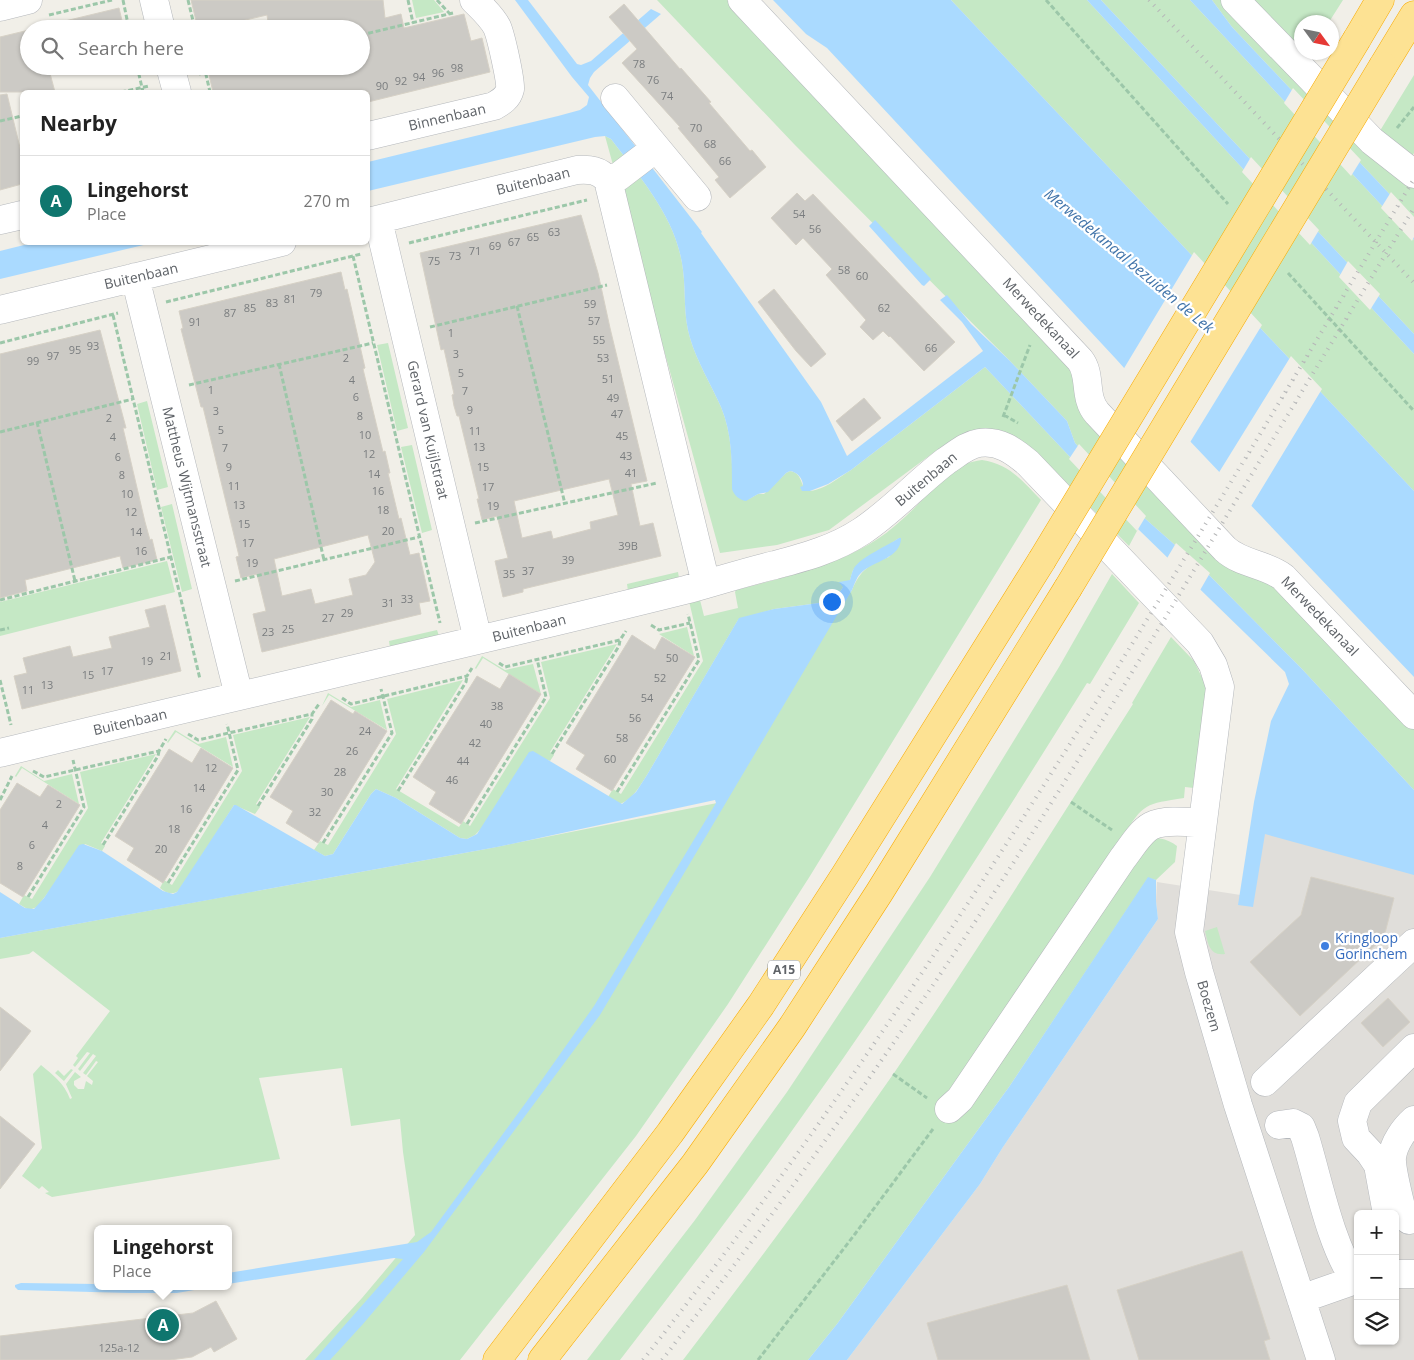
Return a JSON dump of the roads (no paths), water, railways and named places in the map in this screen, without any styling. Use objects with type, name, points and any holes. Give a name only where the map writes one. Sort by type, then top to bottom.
[{"type":"highway","name":"A15","points":[[497,1360],[670,1134],[762,1005],[1042,560],[1380,0]]},
{"type":"highway","name":"A15","points":[[542,1360],[695,1164],[792,1027],[879,893],[1068,588],[1414,15]]},
{"type":"street","points":[[154,0],[159,20]]},
{"type":"street","name":"Merwedekanaal","points":[[742,0],[1080,360],[1085,370],[1088,399],[1093,408],[1137,456],[1229,553],[1242,560],[1272,570],[1288,582],[1414,715]]},
{"type":"street","points":[[1236,0],[1372,141],[1414,174]]},
{"type":"street","name":"Binnenbaan","points":[[370,136],[494,106],[507,96],[510,89],[509,78],[498,28],[466,6]]},
{"type":"street","points":[[0,7],[37,8]]},
{"type":"street","points":[[172,75],[176,90]]},
{"type":"street","points":[[615,98],[653,150],[697,197]]},
{"type":"street","points":[[653,150],[614,182],[694,587]]},
{"type":"street","name":"Buitenbaan","points":[[373,221],[578,170],[589,169],[598,171],[614,182]]},
{"type":"street","points":[[0,220],[20,215]]},
{"type":"street","name":"Gerard van Kuijlstraat","points":[[373,221],[385,249],[477,650]]},
{"type":"street","name":"Buitenbaan","points":[[0,310],[270,245]]},
{"type":"street","name":"Mattheus Wijtmansstraat","points":[[134,278],[230,698]]},
{"type":"street","name":"Buitenbaan","points":[[13,755],[68,737],[375,664],[477,650],[804,557],[841,544],[880,518],[931,472],[965,447],[980,443],[994,443],[1012,450],[1028,463],[1200,643]]},
{"type":"street","name":"Boezem","points":[[1200,643],[1213,665],[1220,687],[1189,932],[1238,1105],[1321,1360]]},
{"type":"street","points":[[937,1103],[960,1099],[1117,866],[1150,826],[1163,822],[1202,823]]},
{"type":"street","points":[[1265,1082],[1414,943]]},
{"type":"street","points":[[1386,1210],[1378,1165],[1356,1138],[1352,1121],[1358,1103],[1414,1048]]},
{"type":"street","points":[[1414,1120],[1397,1142],[1392,1157],[1403,1215],[1409,1220],[1414,1219]]},
{"type":"street","points":[[1279,1125],[1293,1122],[1301,1127],[1335,1236],[1346,1266],[1354,1276]]},
{"type":"street","points":[[1399,1274],[1414,1274]]},
{"type":"street","points":[[1301,1298],[1354,1281]]},
{"type":"water","points":[[515,0],[528,0],[577,64],[581,65],[591,61],[651,9],[661,14],[594,72],[588,85],[702,232],[821,402],[847,456],[983,351],[962,322],[940,300],[947,295],[971,324],[1009,360],[1067,421],[1075,443],[1141,515],[1210,576],[1302,669],[1414,790],[1414,875],[1265,834],[1253,907],[1238,905],[1254,802],[1271,721],[1289,684],[1285,672],[1138,529],[985,367],[851,470],[828,484],[810,491],[802,491],[800,487],[803,486],[801,478],[790,471],[768,492],[758,494],[746,501],[737,497],[732,489],[731,448],[725,417],[696,356],[690,338],[683,270],[673,233],[656,200],[611,139],[605,136],[595,137],[370,191],[370,162],[580,110],[587,105],[589,97]]},
{"type":"water","name":"Merwedekanaal bezuiden de Lek","points":[[773,0],[951,0],[1414,491],[1414,677],[1187,438],[827,48],[806,34]]},
{"type":"water","points":[[1087,0],[1101,0],[1414,334],[1414,354]]},
{"type":"water","points":[[1190,0],[1212,0],[1232,27],[1414,220],[1414,240]]},
{"type":"water","points":[[875,220],[931,279],[924,286],[869,226]]},
{"type":"water","points":[[24,245],[144,245],[0,279],[0,251]]},
{"type":"water","points":[[901,538],[900,545],[892,555],[867,568],[857,578],[852,590],[600,1015],[424,1252],[330,1360],[314,1360],[403,1259],[394,1258],[232,1283],[232,1272],[417,1242],[431,1232],[594,1006],[716,803],[715,800],[497,847],[0,938],[0,892],[25,908],[34,909],[44,898],[79,845],[83,844],[102,851],[163,891],[173,894],[177,892],[234,805],[325,856],[333,854],[376,789],[396,798],[460,838],[467,839],[477,834],[529,752],[533,751],[622,804],[636,792],[647,775],[739,618],[774,609],[834,601],[843,587],[839,582],[850,580],[857,564]]},
{"type":"water","points":[[1148,877],[1156,880],[1158,919],[1003,1147],[980,1184],[847,1360],[808,1360],[837,1324],[1009,1087]]},
{"type":"water","points":[[21,1283],[94,1284],[94,1290],[194,1290],[177,1293],[129,1293],[18,1290],[15,1285]]},
{"type":"railway","points":[[1149,0],[1414,283]]},
{"type":"railway","points":[[643,1360],[750,1220],[852,1076],[950,930],[1140,632],[1414,179]]},
{"type":"railway","points":[[662,1360],[824,1142],[918,1007],[1028,841],[1414,208]]},
{"type":"place","name":"Kringloop Gorinchem","points":[[1325,946]]},
{"type":"place","name":"Lingehorst","points":[[163,1325]]}]
